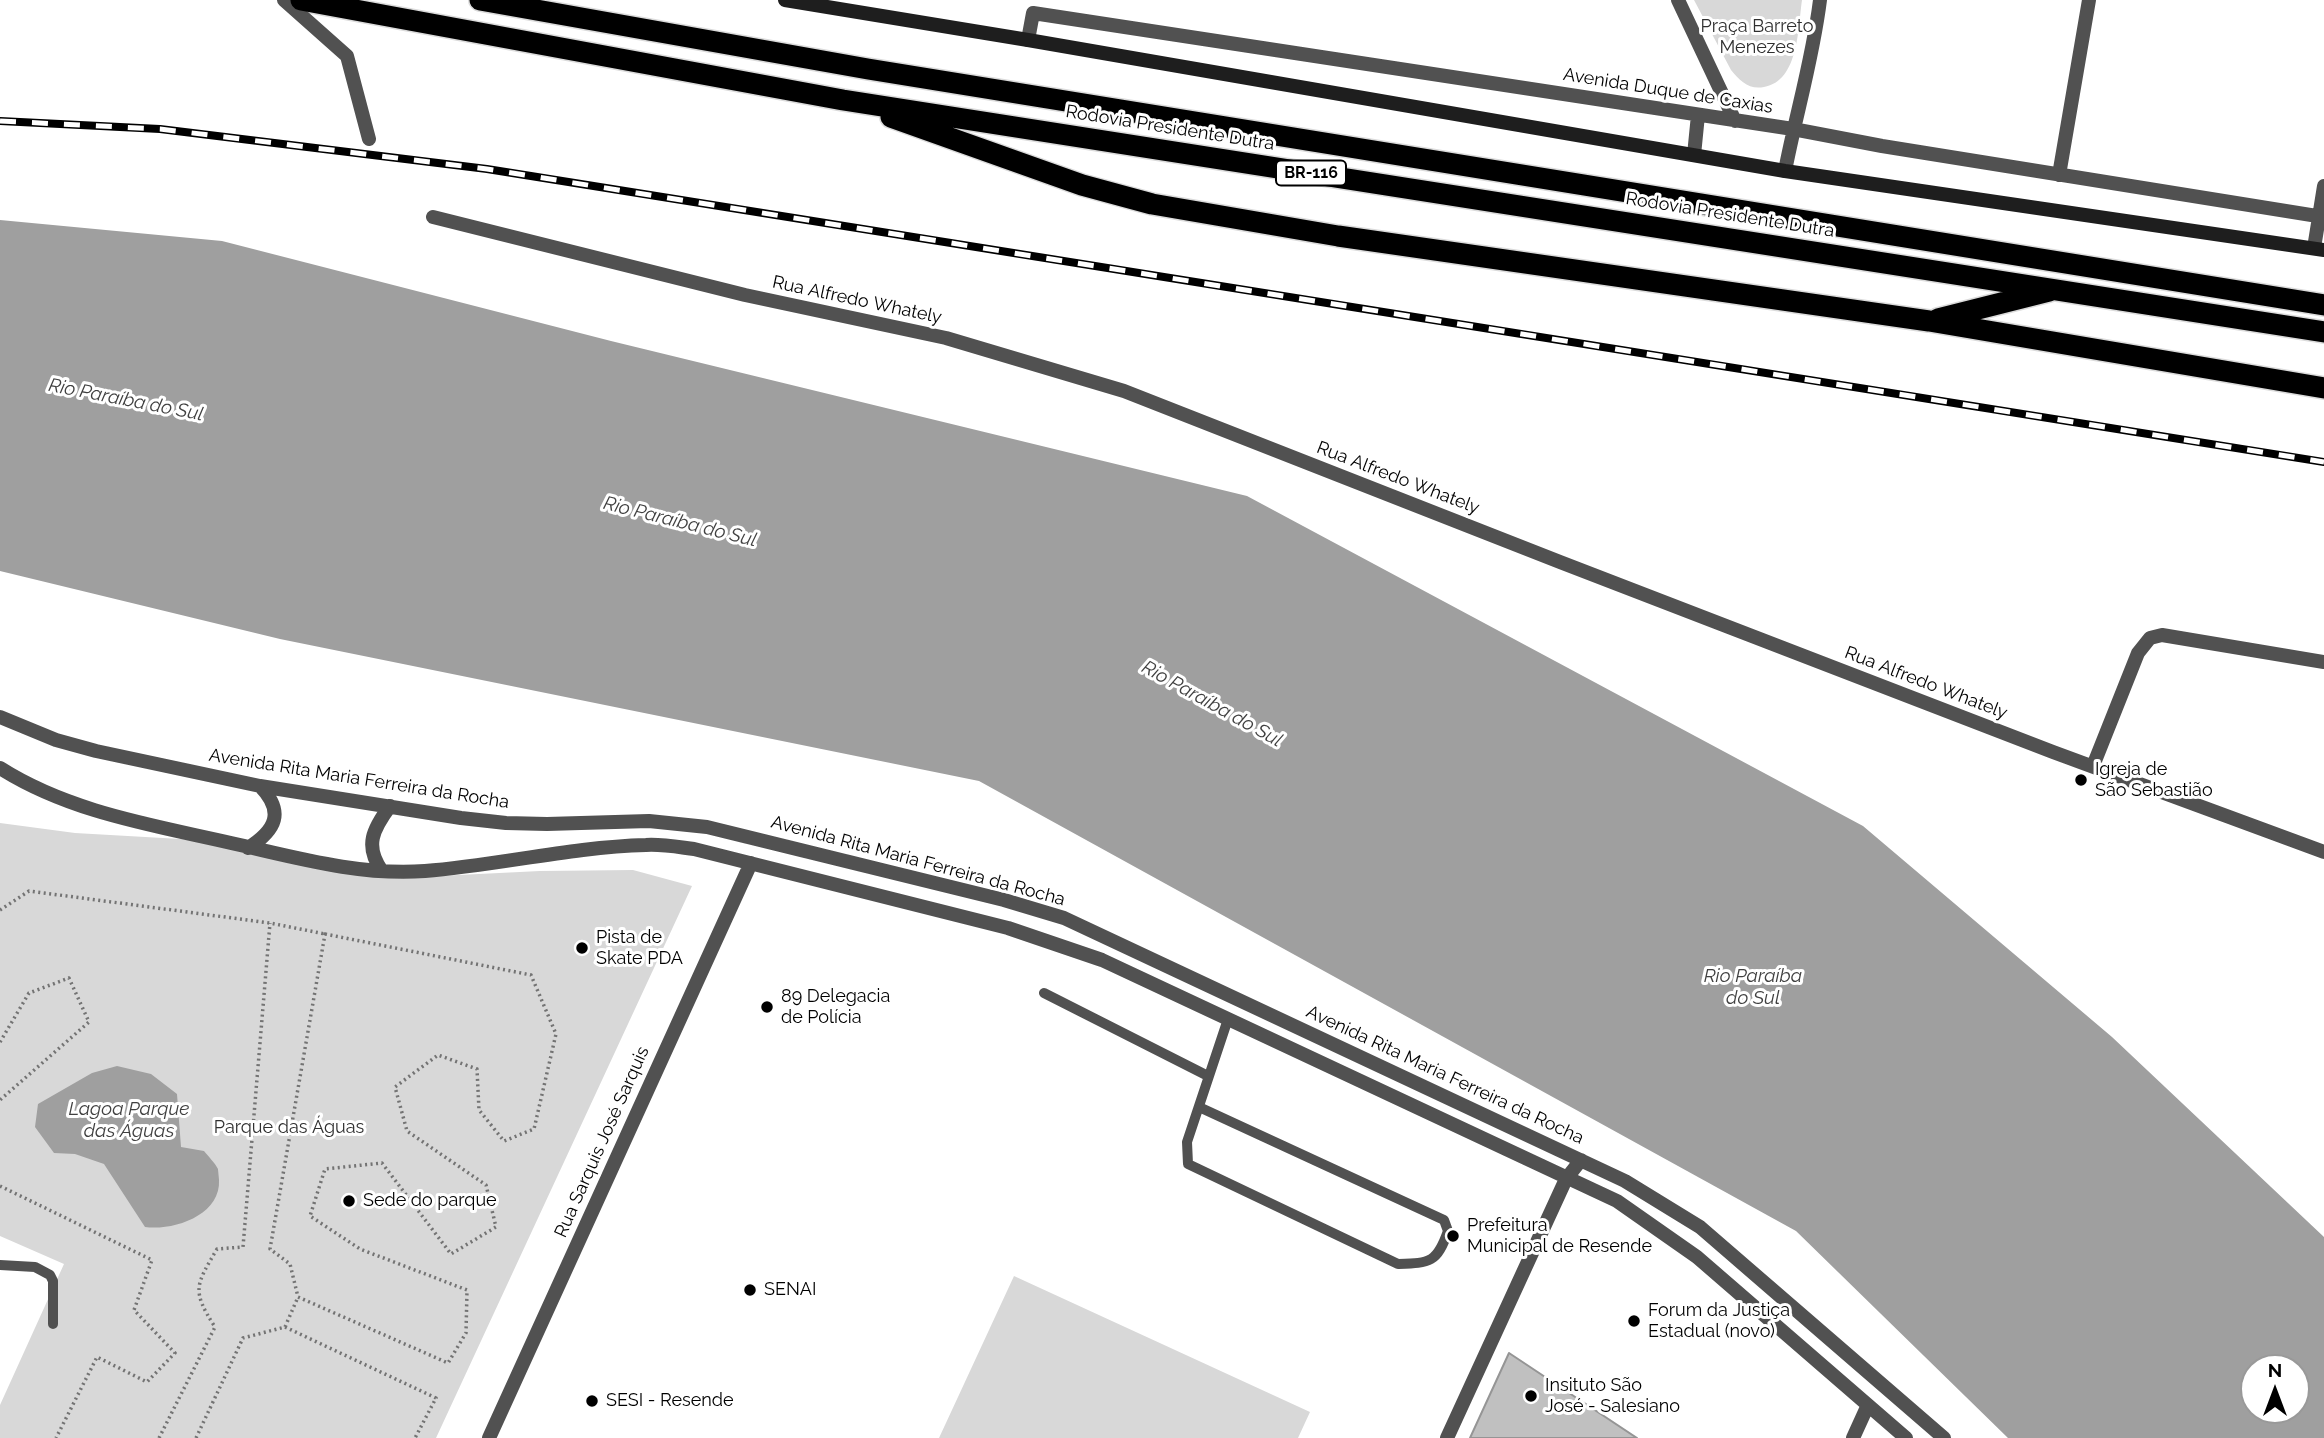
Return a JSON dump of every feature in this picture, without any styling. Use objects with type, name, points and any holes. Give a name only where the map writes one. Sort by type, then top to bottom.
[{"type":"highway","name":"Rodovia Presidente Dutra","points":[[301,0],[843,100],[2324,332]]},
{"type":"highway","name":"Rodovia Presidente Dutra","points":[[480,0],[881,71],[2324,305]]},
{"type":"highway","points":[[843,100],[1082,185],[1152,204],[1338,236],[1929,321],[2324,388]]},
{"type":"highway","points":[[1929,321],[2059,289]]},
{"type":"street","points":[[284,0],[347,56],[369,139]]},
{"type":"street","points":[[785,0],[1785,172],[2319,249],[2324,186]]},
{"type":"street","points":[[1678,0],[1735,121]]},
{"type":"street","points":[[1785,172],[1815,38],[1819,0]]},
{"type":"street","points":[[2059,175],[2089,0]]},
{"type":"street","name":"Avenida Duque de Caxias","points":[[1028,40],[1035,6],[2322,216]]},
{"type":"street","points":[[1694,155],[1699,115]]},
{"type":"street","name":"Rua Alfredo Whately","points":[[433,217],[745,295],[946,338],[1124,391],[1560,562],[2324,852]]},
{"type":"street","points":[[2276,379],[2324,397]]},
{"type":"street","points":[[2093,766],[2138,653],[2150,638],[2162,635],[2324,662]]},
{"type":"street","name":"Avenida Rita Maria Ferreira da Rocha","points":[[0,717],[56,740],[96,751],[260,786],[506,823],[649,821],[708,827],[1004,900],[1064,918],[1625,1181],[1700,1227],[1944,1438]]},
{"type":"street","points":[[0,768],[20,781],[136,823],[248,848],[382,871],[423,871],[475,866],[576,850],[649,844],[694,849],[1008,928],[1102,960],[1617,1201],[1698,1256],[1906,1438]]},
{"type":"street","points":[[248,848],[271,829],[275,818],[274,806],[260,786]]},
{"type":"street","points":[[382,871],[374,860],[372,838],[375,828],[390,806]]},
{"type":"street","name":"Rua Sarquis José Sarquis","points":[[489,1438],[751,863]]},
{"type":"street","points":[[1447,1438],[1566,1179],[1581,1160]]},
{"type":"street","points":[[1853,1438],[1868,1405]]},
{"type":"lane","points":[[1044,993],[1208,1076]]},
{"type":"lane","points":[[1199,1107],[1444,1220],[1448,1231],[1441,1252],[1424,1263],[1398,1264],[1188,1164],[1187,1142],[1228,1020]]},
{"type":"lane","points":[[0,1265],[35,1267],[50,1275],[53,1282],[53,1324]]},
{"type":"path","points":[[0,910],[29,891],[270,923],[531,975],[556,1034],[534,1129],[504,1141],[478,1110],[477,1069],[438,1055],[396,1087],[407,1131],[486,1185],[496,1227],[451,1254],[382,1163],[325,1169],[310,1216],[360,1249],[467,1290],[466,1334],[448,1363],[298,1297]]},
{"type":"path","points":[[159,1438],[215,1327],[200,1304],[200,1279],[218,1249],[243,1247],[270,923]]},
{"type":"path","points":[[285,1327],[298,1297],[290,1264],[270,1249],[325,934]]},
{"type":"path","points":[[0,1042],[29,993],[69,978],[89,1022],[0,1100]]},
{"type":"path","points":[[0,1186],[152,1260],[134,1310],[175,1353],[147,1382],[97,1357],[56,1438]]},
{"type":"path","points":[[196,1438],[243,1338],[285,1327],[436,1398],[415,1438]]},
{"type":"green space","name":"Praça Barreto Menezes","points":[[1694,0],[1802,0],[1795,51],[1784,75],[1776,83],[1764,87],[1749,86],[1741,81],[1731,70]]},
{"type":"green space","name":"Parque das Águas","points":[[0,823],[75,833],[198,840],[418,877],[633,870],[692,886],[436,1438],[0,1438],[0,1405],[64,1264],[0,1236]]},
{"type":"green space","points":[[1014,1276],[1310,1412],[1298,1438],[939,1438]]},
{"type":"water","name":"Rio Paraíba do Sul","points":[[0,220],[222,241],[611,341],[1247,496],[1863,826],[2112,1037],[2324,1237],[2324,1438],[2008,1438],[1796,1231],[979,781],[280,639],[0,571]]},
{"type":"water","name":"Lagoa Parque das Águas","points":[[117,1066],[151,1074],[177,1094],[181,1147],[204,1151],[218,1169],[218,1192],[212,1203],[194,1218],[169,1226],[145,1227],[104,1164],[75,1154],[54,1153],[35,1127],[38,1104],[92,1073]]},
{"type":"building","name":"Insituto São José - Salesiano","points":[[1509,1353],[1637,1438],[1470,1438]]},
{"type":"railway","points":[[0,121],[160,129],[487,169],[2324,462]]},
{"type":"place","name":"Igreja de São Sebastião","points":[[2081,780]]},
{"type":"place","name":"Pista de Skate PDA","points":[[582,948]]},
{"type":"place","name":"89 Delegacia de Polícia","points":[[767,1007]]},
{"type":"place","name":"Sede do parque","points":[[349,1201]]},
{"type":"place","name":"Prefeitura Municipal de Resende","points":[[1453,1236]]},
{"type":"place","name":"SENAI","points":[[750,1290]]},
{"type":"place","name":"Forum da Justiça Estadual (novo)","points":[[1634,1321]]},
{"type":"place","name":"Insituto São José - Salesiano","points":[[1531,1396]]},
{"type":"place","name":"SESI - Resende","points":[[592,1401]]}]
